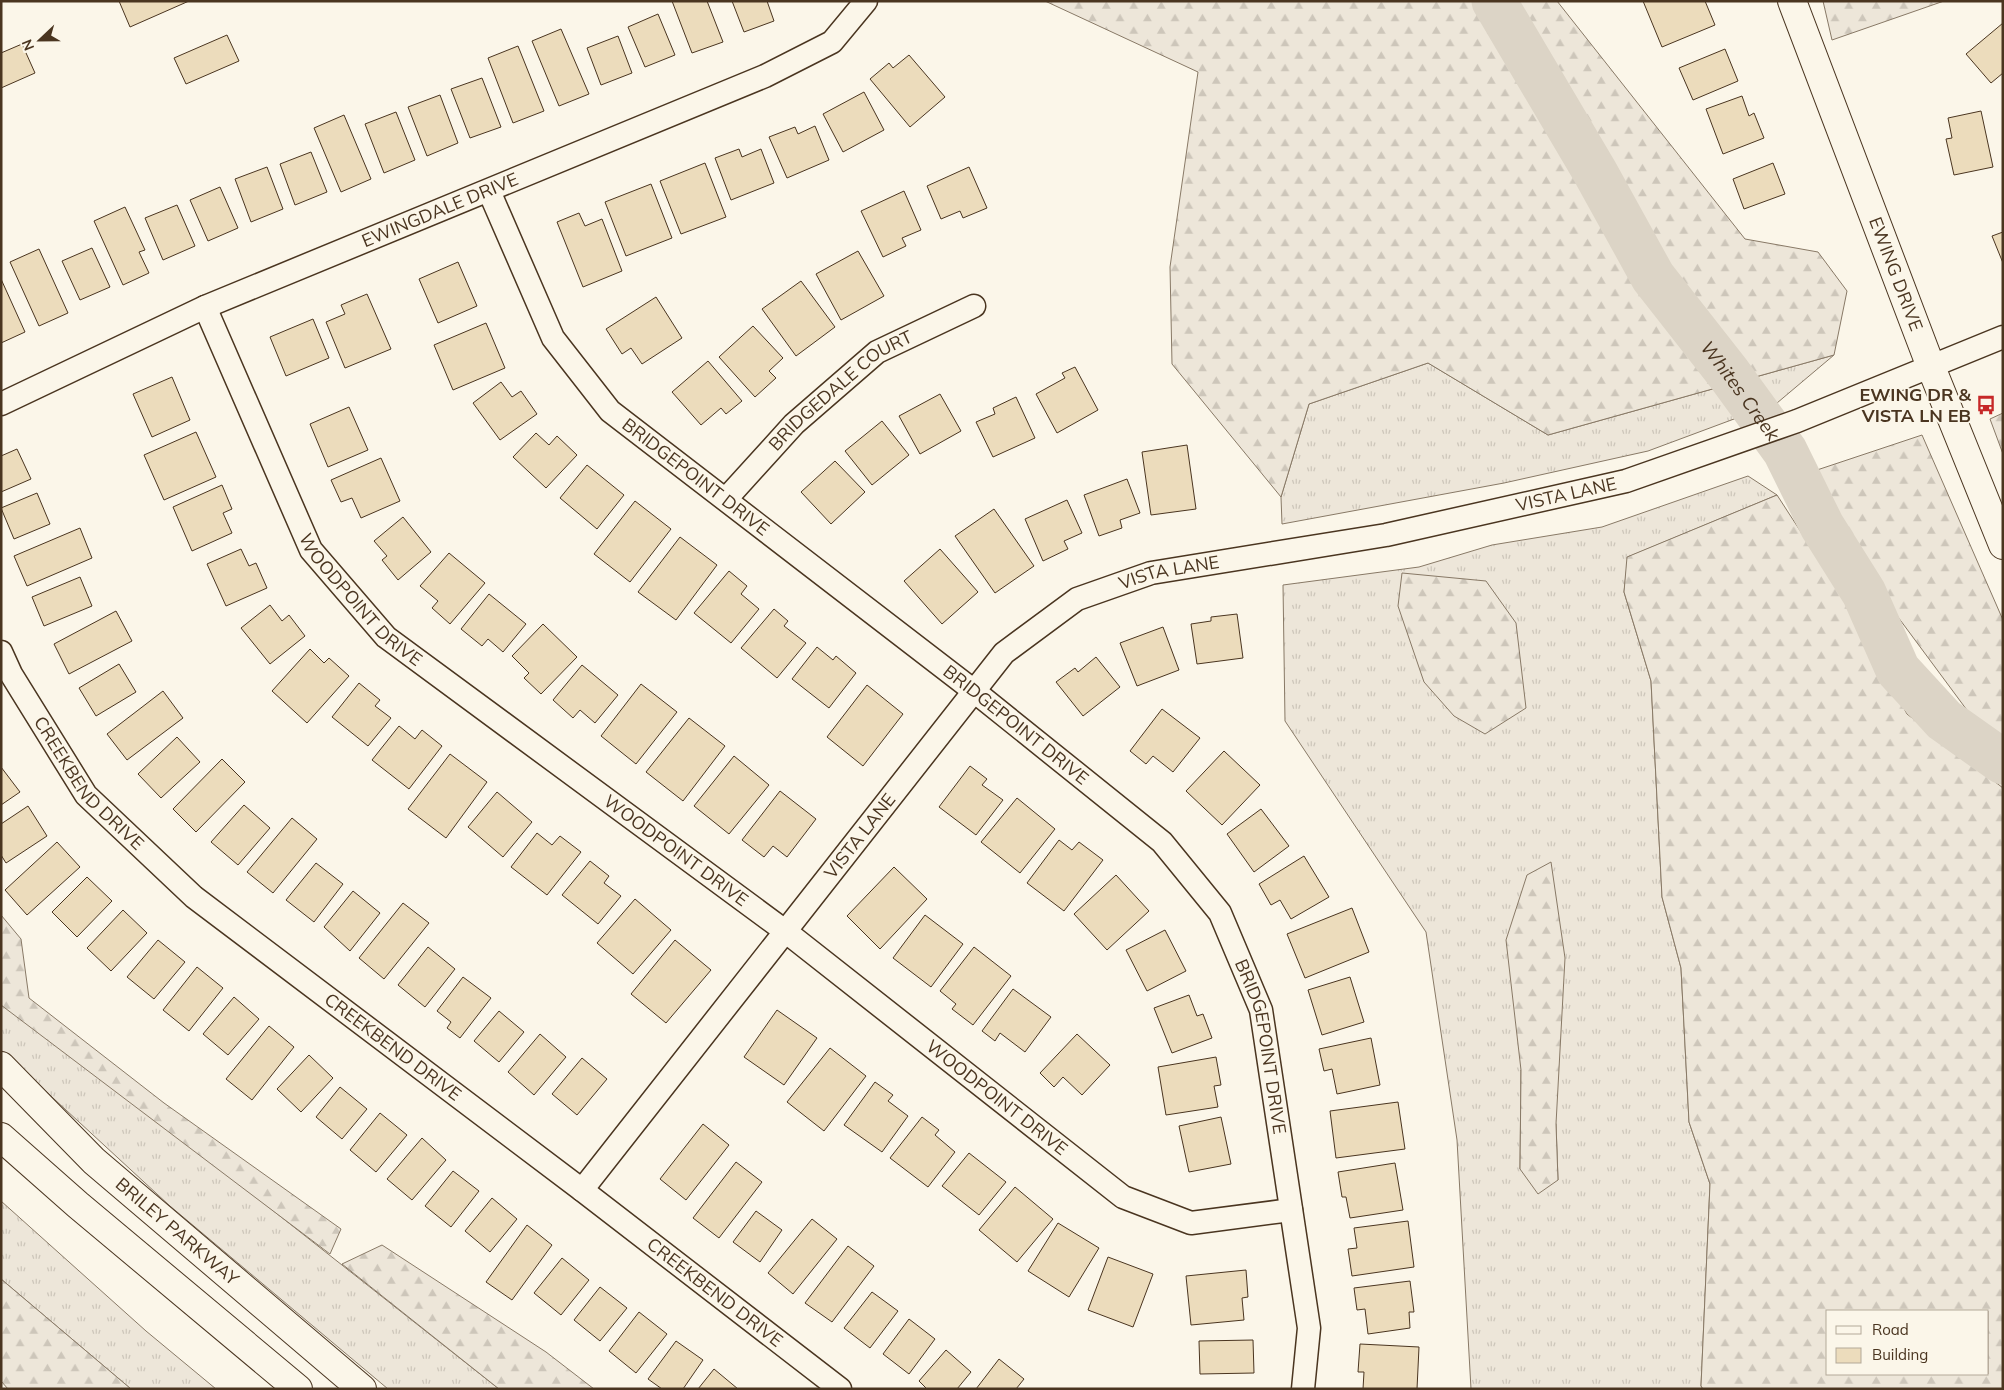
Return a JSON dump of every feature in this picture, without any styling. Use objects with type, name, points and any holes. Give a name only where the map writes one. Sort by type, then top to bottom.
[{"type":"main road","name":"EWING DRIVE","points":[[1792,1],[1931,367],[2003,545]]},
{"type":"main road","name":"BRILEY PARKWAY","points":[[1,1066],[94,1161],[362,1389]]},
{"type":"main road","points":[[1,1137],[78,1205],[298,1389]]},
{"type":"street","name":"EWINGDALE DRIVE","points":[[1,404],[205,307],[765,76],[832,42],[866,1]]},
{"type":"street","name":"BRIDGEPOINT DRIVE","points":[[489,191],[553,338],[610,411],[974,691],[1162,842],[1220,913],[1261,1010],[1309,1328],[1303,1389]]},
{"type":"street","name":"BRIDGEDALE COURT","points":[[726,499],[794,424],[877,352],[974,306]]},
{"type":"street","name":"WOODPOINT DRIVE","points":[[205,307],[311,550],[386,637],[785,931],[1123,1197],[1190,1223],[1291,1210]]},
{"type":"street","name":"VISTA LANE","points":[[582,1190],[1004,653],[1077,599],[1151,573],[1386,535],[1626,480],[1798,421],[2003,337]]},
{"type":"street","name":"CREEKBEND DRIVE","points":[[1,652],[10,674],[86,795],[194,898],[582,1190],[840,1389]]},
{"type":"green space","points":[[1045,1],[1557,1],[1745,239],[1818,252],[1847,291],[1834,355],[1548,435],[1428,363],[1309,404],[1281,497],[1172,364],[1170,267],[1198,72]]},
{"type":"green space","points":[[1823,1],[1944,1],[1832,40]]},
{"type":"green space","points":[[1834,355],[1777,403],[1648,451],[1504,483],[1282,524],[1281,497],[1309,404],[1428,363],[1548,435]]},
{"type":"green space","points":[[2003,413],[2003,454],[1990,419]]},
{"type":"green space","points":[[1922,435],[2003,620],[2003,745],[1978,725],[1872,582],[1811,472]]},
{"type":"green space","points":[[1748,476],[1777,495],[1628,557],[1624,592],[1651,681],[1662,897],[1681,968],[1689,1122],[1710,1184],[1701,1386],[1703,1389],[1471,1389],[1457,1140],[1426,932],[1285,721],[1283,585],[1419,567],[1492,545],[1602,527]],"holes":[[[1521,1070],[1556,1124],[1558,1180],[1520,1169]]]},
{"type":"green space","points":[[1777,495],[1834,583],[1907,714],[2003,788],[2003,1389],[1703,1389],[1701,1386],[1710,1184],[1689,1122],[1681,968],[1662,897],[1651,681],[1624,592],[1627,557]]},
{"type":"green space","points":[[1402,573],[1486,581],[1516,623],[1526,708],[1485,734],[1454,716],[1424,682],[1398,606]]},
{"type":"green space","points":[[1551,862],[1565,958],[1556,1124],[1558,1180],[1538,1194],[1520,1169],[1521,1070],[1506,940],[1527,875]]},
{"type":"green space","points":[[1,915],[21,939],[29,998],[164,1103],[341,1229],[330,1254],[1,1005]]},
{"type":"green space","points":[[1,987],[33,1021],[499,1389],[388,1389],[170,1206],[1,1050]]},
{"type":"green space","points":[[1,1201],[146,1331],[216,1389],[131,1389],[1,1279]]},
{"type":"green space","points":[[382,1245],[546,1352],[594,1389],[499,1389],[342,1264]]},
{"type":"green space","points":[[1,1279],[131,1389],[8,1389],[1,1381]]},
{"type":"building","points":[[119,1],[189,1],[130,27]]},
{"type":"building","points":[[672,1],[707,1],[723,42],[692,53]]},
{"type":"building","points":[[732,1],[767,1],[774,21],[744,32]]},
{"type":"building","points":[[1643,1],[1705,1],[1715,25],[1662,47]]},
{"type":"building","points":[[658,14],[675,55],[645,67],[628,27]]},
{"type":"building","points":[[2003,23],[2003,73],[1991,83],[1966,54]]},
{"type":"building","points":[[561,29],[589,94],[559,106],[532,41]]},
{"type":"building","points":[[227,35],[239,61],[186,84],[174,58]]},
{"type":"building","points":[[618,36],[632,73],[601,85],[587,48]]},
{"type":"building","points":[[22,44],[35,73],[1,88],[1,53]]},
{"type":"building","points":[[518,46],[544,111],[513,123],[488,58]]},
{"type":"building","points":[[1725,49],[1738,81],[1693,100],[1679,68]]},
{"type":"building","points":[[909,55],[945,97],[910,127],[870,79],[889,63],[893,68]]},
{"type":"building","points":[[482,78],[501,127],[470,138],[451,89]]},
{"type":"building","points":[[864,92],[884,130],[843,152],[823,114]]},
{"type":"building","points":[[440,95],[458,143],[427,156],[408,107]]},
{"type":"building","points":[[1742,96],[1749,116],[1754,113],[1764,138],[1723,154],[1706,109]]},
{"type":"building","points":[[1981,111],[1993,167],[1954,175],[1946,139],[1952,138],[1948,118]]},
{"type":"building","points":[[396,112],[415,160],[384,173],[365,124]]},
{"type":"building","points":[[344,115],[371,179],[341,192],[314,128]]},
{"type":"building","points":[[815,126],[829,160],[787,178],[769,137],[795,127],[798,134]]},
{"type":"building","points":[[739,149],[742,157],[761,149],[774,183],[731,200],[715,158]]},
{"type":"building","points":[[311,152],[327,192],[295,205],[280,164]]},
{"type":"building","points":[[705,163],[726,217],[681,234],[660,181]]},
{"type":"building","points":[[1773,163],[1785,194],[1744,209],[1733,179]]},
{"type":"building","points":[[267,167],[283,209],[251,222],[235,179]]},
{"type":"building","points":[[969,167],[987,208],[963,218],[960,211],[941,219],[927,186]]},
{"type":"building","points":[[651,184],[672,238],[626,256],[605,202]]},
{"type":"building","points":[[220,187],[238,228],[208,241],[190,200]]},
{"type":"building","points":[[904,191],[921,230],[902,238],[906,246],[883,257],[861,211]]},
{"type":"building","points":[[177,205],[195,246],[163,260],[145,218]]},
{"type":"building","points":[[125,207],[145,250],[139,252],[149,273],[123,285],[94,221]]},
{"type":"building","points":[[579,213],[585,226],[602,219],[622,271],[583,287],[557,222]]},
{"type":"building","points":[[2003,232],[2003,263],[1992,236]]},
{"type":"building","points":[[92,248],[110,287],[80,300],[62,261]]},
{"type":"building","points":[[39,249],[68,313],[39,326],[10,262]]},
{"type":"building","points":[[858,251],[884,296],[841,320],[816,274]]},
{"type":"building","points":[[458,262],[477,306],[438,323],[419,279]]},
{"type":"building","points":[[1,279],[25,332],[1,343]]},
{"type":"building","points":[[801,281],[835,327],[796,356],[762,309]]},
{"type":"building","points":[[367,294],[391,349],[345,368],[326,322],[345,314],[341,305]]},
{"type":"building","points":[[656,297],[682,338],[642,364],[631,348],[622,354],[606,329]]},
{"type":"building","points":[[313,319],[329,358],[286,376],[270,337]]},
{"type":"building","points":[[486,323],[505,368],[453,390],[434,345]]},
{"type":"building","points":[[753,326],[783,358],[769,371],[776,378],[755,397],[719,357]]},
{"type":"building","points":[[708,361],[742,401],[726,414],[721,408],[701,425],[672,392]]},
{"type":"building","points":[[1075,367],[1098,410],[1057,433],[1036,394],[1065,378],[1062,373]]},
{"type":"building","points":[[172,377],[190,420],[152,437],[133,394]]},
{"type":"building","points":[[501,382],[512,397],[521,391],[537,414],[500,440],[473,403]]},
{"type":"building","points":[[940,394],[961,431],[920,454],[899,416]]},
{"type":"building","points":[[1016,397],[1035,438],[993,457],[976,422],[995,414],[993,408]]},
{"type":"building","points":[[349,407],[368,450],[328,467],[310,424]]},
{"type":"building","points":[[882,421],[909,455],[872,485],[845,451]]},
{"type":"building","points":[[196,432],[216,477],[164,500],[144,455]]},
{"type":"building","points":[[536,433],[549,445],[557,436],[577,455],[546,488],[513,457]]},
{"type":"building","points":[[1187,445],[1196,509],[1151,515],[1142,452]]},
{"type":"building","points":[[17,449],[31,479],[1,492],[1,456]]},
{"type":"building","points":[[381,458],[400,501],[361,518],[352,498],[341,502],[331,480]]},
{"type":"building","points":[[835,461],[865,492],[831,524],[801,492]]},
{"type":"building","points":[[587,465],[624,495],[597,529],[560,498]]},
{"type":"building","points":[[1127,479],[1140,513],[1120,520],[1122,528],[1099,536],[1084,495]]},
{"type":"building","points":[[222,485],[232,509],[223,513],[232,533],[192,551],[173,507]]},
{"type":"building","points":[[37,493],[50,524],[14,539],[1,508]]},
{"type":"building","points":[[1067,500],[1082,533],[1064,541],[1068,549],[1043,561],[1025,519]]},
{"type":"building","points":[[635,501],[671,529],[630,582],[594,554]]},
{"type":"building","points":[[994,509],[1034,566],[995,593],[955,536]]},
{"type":"building","points":[[403,517],[431,552],[398,580],[382,560],[387,556],[374,541]]},
{"type":"building","points":[[80,528],[92,558],[27,586],[14,556]]},
{"type":"building","points":[[680,537],[717,565],[676,620],[638,592]]},
{"type":"building","points":[[241,549],[249,566],[256,563],[267,588],[226,606],[207,564]]},
{"type":"building","points":[[940,549],[978,592],[942,624],[904,581]]},
{"type":"building","points":[[449,553],[485,583],[450,624],[432,608],[438,601],[420,586]]},
{"type":"building","points":[[729,571],[747,586],[741,594],[759,609],[731,643],[694,613]]},
{"type":"building","points":[[80,577],[92,606],[44,626],[32,597]]},
{"type":"building","points":[[489,594],[526,624],[503,652],[488,639],[482,646],[461,629]]},
{"type":"building","points":[[270,605],[282,621],[289,615],[305,636],[270,664],[241,628]]},
{"type":"building","points":[[774,609],[788,621],[784,626],[806,643],[777,678],[741,648]]},
{"type":"building","points":[[116,611],[132,641],[69,674],[54,644]]},
{"type":"building","points":[[1237,614],[1243,658],[1197,664],[1191,624],[1211,621],[1211,617]]},
{"type":"building","points":[[543,624],[577,657],[541,694],[524,678],[529,673],[512,656]]},
{"type":"building","points":[[1163,627],[1179,670],[1137,686],[1120,643]]},
{"type":"building","points":[[817,647],[833,660],[836,656],[856,673],[829,708],[792,679]]},
{"type":"building","points":[[310,649],[324,663],[329,658],[349,676],[307,723],[272,691]]},
{"type":"building","points":[[1096,657],[1120,687],[1083,716],[1056,682],[1075,668],[1078,672]]},
{"type":"building","points":[[119,664],[136,692],[96,716],[79,688]]},
{"type":"building","points":[[582,665],[618,695],[595,723],[580,710],[573,718],[553,700]]},
{"type":"building","points":[[359,683],[380,700],[375,706],[391,718],[368,746],[332,717]]},
{"type":"building","points":[[641,684],[677,712],[636,764],[601,736]]},
{"type":"building","points":[[867,685],[903,714],[863,766],[827,737]]},
{"type":"building","points":[[163,691],[183,718],[127,760],[107,734]]},
{"type":"building","points":[[1162,709],[1200,738],[1173,772],[1153,756],[1146,764],[1130,751]]},
{"type":"building","points":[[689,718],[725,746],[683,801],[646,772]]},
{"type":"building","points":[[399,726],[415,739],[422,730],[442,746],[409,789],[372,760]]},
{"type":"building","points":[[177,737],[200,762],[161,798],[138,774]]},
{"type":"building","points":[[1224,751],[1260,785],[1222,825],[1186,791]]},
{"type":"building","points":[[450,754],[487,782],[446,838],[408,809]]},
{"type":"building","points":[[734,756],[769,785],[729,834],[694,806]]},
{"type":"building","points":[[222,759],[245,782],[196,832],[173,809]]},
{"type":"building","points":[[970,766],[987,779],[982,785],[1003,800],[976,835],[939,807]]},
{"type":"building","points":[[1,767],[20,792],[1,805]]},
{"type":"building","points":[[780,791],[816,819],[787,857],[773,846],[764,857],[742,840]]},
{"type":"building","points":[[497,792],[532,822],[503,857],[468,827]]},
{"type":"building","points":[[1017,798],[1055,829],[1020,873],[981,842]]},
{"type":"building","points":[[244,805],[270,828],[238,865],[211,842]]},
{"type":"building","points":[[28,806],[47,836],[6,863],[1,855],[1,824]]},
{"type":"building","points":[[1261,809],[1289,846],[1254,872],[1227,834]]},
{"type":"building","points":[[292,818],[317,839],[273,893],[247,872]]},
{"type":"building","points":[[537,833],[552,845],[560,836],[581,852],[547,895],[511,867]]},
{"type":"building","points":[[1059,840],[1072,850],[1079,842],[1103,860],[1064,911],[1027,883]]},
{"type":"building","points":[[57,842],[80,867],[27,915],[5,890]]},
{"type":"building","points":[[1304,856],[1329,897],[1291,919],[1280,900],[1271,905],[1259,884]]},
{"type":"building","points":[[590,861],[609,876],[604,883],[621,896],[598,924],[562,895]]},
{"type":"building","points":[[316,863],[343,884],[314,922],[286,900]]},
{"type":"building","points":[[894,867],[927,899],[880,949],[847,916]]},
{"type":"building","points":[[1116,875],[1149,911],[1107,950],[1074,914]]},
{"type":"building","points":[[87,877],[112,901],[77,937],[52,912]]},
{"type":"building","points":[[353,891],[380,913],[350,951],[324,927]]},
{"type":"building","points":[[635,899],[671,930],[633,974],[597,943]]},
{"type":"building","points":[[403,903],[429,923],[384,979],[359,958]]},
{"type":"building","points":[[1352,908],[1369,952],[1305,978],[1287,934]]},
{"type":"building","points":[[123,910],[147,933],[111,971],[87,948]]},
{"type":"building","points":[[925,915],[963,944],[931,987],[893,958]]},
{"type":"building","points":[[1165,930],[1186,971],[1147,991],[1126,950]]},
{"type":"building","points":[[158,940],[185,962],[154,999],[127,977]]},
{"type":"building","points":[[675,940],[711,970],[666,1023],[631,994]]},
{"type":"building","points":[[428,947],[455,969],[425,1007],[398,985]]},
{"type":"building","points":[[974,947],[1011,976],[973,1025],[952,1009],[956,1004],[940,991]]},
{"type":"building","points":[[197,967],[223,988],[189,1031],[163,1010]]},
{"type":"building","points":[[463,977],[491,998],[460,1038],[447,1028],[451,1022],[437,1011]]},
{"type":"building","points":[[1350,977],[1364,1022],[1322,1035],[1308,990]]},
{"type":"building","points":[[1013,989],[1051,1017],[1025,1052],[1000,1033],[995,1041],[982,1031]]},
{"type":"building","points":[[1189,995],[1197,1016],[1203,1014],[1212,1038],[1172,1053],[1154,1008]]},
{"type":"building","points":[[234,997],[259,1019],[228,1055],[203,1034]]},
{"type":"building","points":[[777,1010],[817,1038],[784,1085],[744,1057]]},
{"type":"building","points":[[499,1011],[524,1032],[499,1062],[474,1041]]},
{"type":"building","points":[[269,1026],[294,1047],[252,1100],[226,1079]]},
{"type":"building","points":[[540,1034],[566,1057],[534,1095],[508,1072]]},
{"type":"building","points":[[1077,1034],[1110,1065],[1082,1095],[1063,1077],[1054,1087],[1040,1073]]},
{"type":"building","points":[[1371,1038],[1380,1085],[1337,1094],[1332,1069],[1324,1071],[1319,1049]]},
{"type":"building","points":[[830,1048],[866,1076],[824,1131],[787,1102]]},
{"type":"building","points":[[309,1055],[333,1078],[301,1112],[277,1089]]},
{"type":"building","points":[[1216,1057],[1221,1085],[1214,1086],[1218,1107],[1166,1115],[1158,1067]]},
{"type":"building","points":[[582,1058],[607,1079],[577,1115],[552,1094]]},
{"type":"building","points":[[875,1082],[893,1095],[888,1101],[908,1116],[882,1152],[844,1125]]},
{"type":"building","points":[[340,1087],[367,1109],[342,1139],[316,1117]]},
{"type":"building","points":[[1398,1102],[1405,1149],[1336,1158],[1330,1111]]},
{"type":"building","points":[[380,1113],[407,1135],[376,1172],[350,1150]]},
{"type":"building","points":[[922,1117],[939,1130],[935,1135],[955,1152],[928,1187],[890,1158]]},
{"type":"building","points":[[1221,1117],[1231,1164],[1189,1172],[1179,1126]]},
{"type":"building","points":[[703,1124],[729,1145],[686,1200],[660,1179]]},
{"type":"building","points":[[422,1138],[446,1160],[412,1200],[387,1179]]},
{"type":"building","points":[[969,1153],[1006,1182],[979,1215],[942,1186]]},
{"type":"building","points":[[736,1162],[762,1182],[719,1238],[693,1218]]},
{"type":"building","points":[[1395,1163],[1403,1210],[1350,1218],[1346,1197],[1342,1197],[1338,1172]]},
{"type":"building","points":[[453,1171],[479,1191],[451,1227],[425,1206]]},
{"type":"building","points":[[1015,1187],[1053,1219],[1017,1262],[979,1230]]},
{"type":"building","points":[[492,1198],[517,1219],[490,1252],[465,1231]]},
{"type":"building","points":[[756,1211],[782,1230],[760,1262],[733,1242]]},
{"type":"building","points":[[812,1219],[837,1239],[793,1294],[768,1273]]},
{"type":"building","points":[[1408,1221],[1414,1267],[1352,1276],[1348,1249],[1357,1248],[1354,1228]]},
{"type":"building","points":[[1058,1223],[1099,1248],[1069,1297],[1028,1271]]},
{"type":"building","points":[[527,1225],[552,1245],[512,1300],[486,1282]]},
{"type":"building","points":[[848,1246],[874,1266],[832,1322],[805,1303]]},
{"type":"building","points":[[1108,1257],[1153,1274],[1133,1327],[1088,1310]]},
{"type":"building","points":[[562,1258],[589,1280],[561,1315],[534,1293]]},
{"type":"building","points":[[1246,1270],[1248,1297],[1242,1298],[1244,1320],[1191,1325],[1186,1276]]},
{"type":"building","points":[[1410,1281],[1414,1312],[1409,1312],[1410,1328],[1368,1334],[1365,1309],[1357,1310],[1354,1288]]},
{"type":"building","points":[[600,1287],[627,1308],[600,1341],[574,1320]]},
{"type":"building","points":[[872,1292],[898,1311],[870,1348],[844,1328]]},
{"type":"building","points":[[639,1312],[667,1334],[636,1373],[609,1351]]},
{"type":"building","points":[[909,1319],[935,1339],[909,1374],[883,1354]]},
{"type":"building","points":[[1253,1340],[1254,1373],[1200,1374],[1199,1341]]},
{"type":"building","points":[[676,1341],[703,1360],[683,1389],[662,1389],[648,1379]]},
{"type":"building","points":[[1360,1344],[1419,1347],[1417,1389],[1363,1389],[1364,1372],[1358,1372]]},
{"type":"building","points":[[946,1350],[971,1372],[957,1389],[927,1389],[919,1381]]},
{"type":"building","points":[[999,1359],[1024,1379],[1016,1389],[976,1389]]},
{"type":"building","points":[[714,1369],[738,1389],[698,1389]]},
{"type":"waterway","name":"Whites Creek","points":[[1494,1],[1595,172],[1653,277],[1729,374],[1785,451],[1822,526],[1864,593],[1898,670],[1944,720],[2003,762]]},
{"type":"place","name":"EWING DR & VISTA LN EB","points":[[1986,405]]}]
